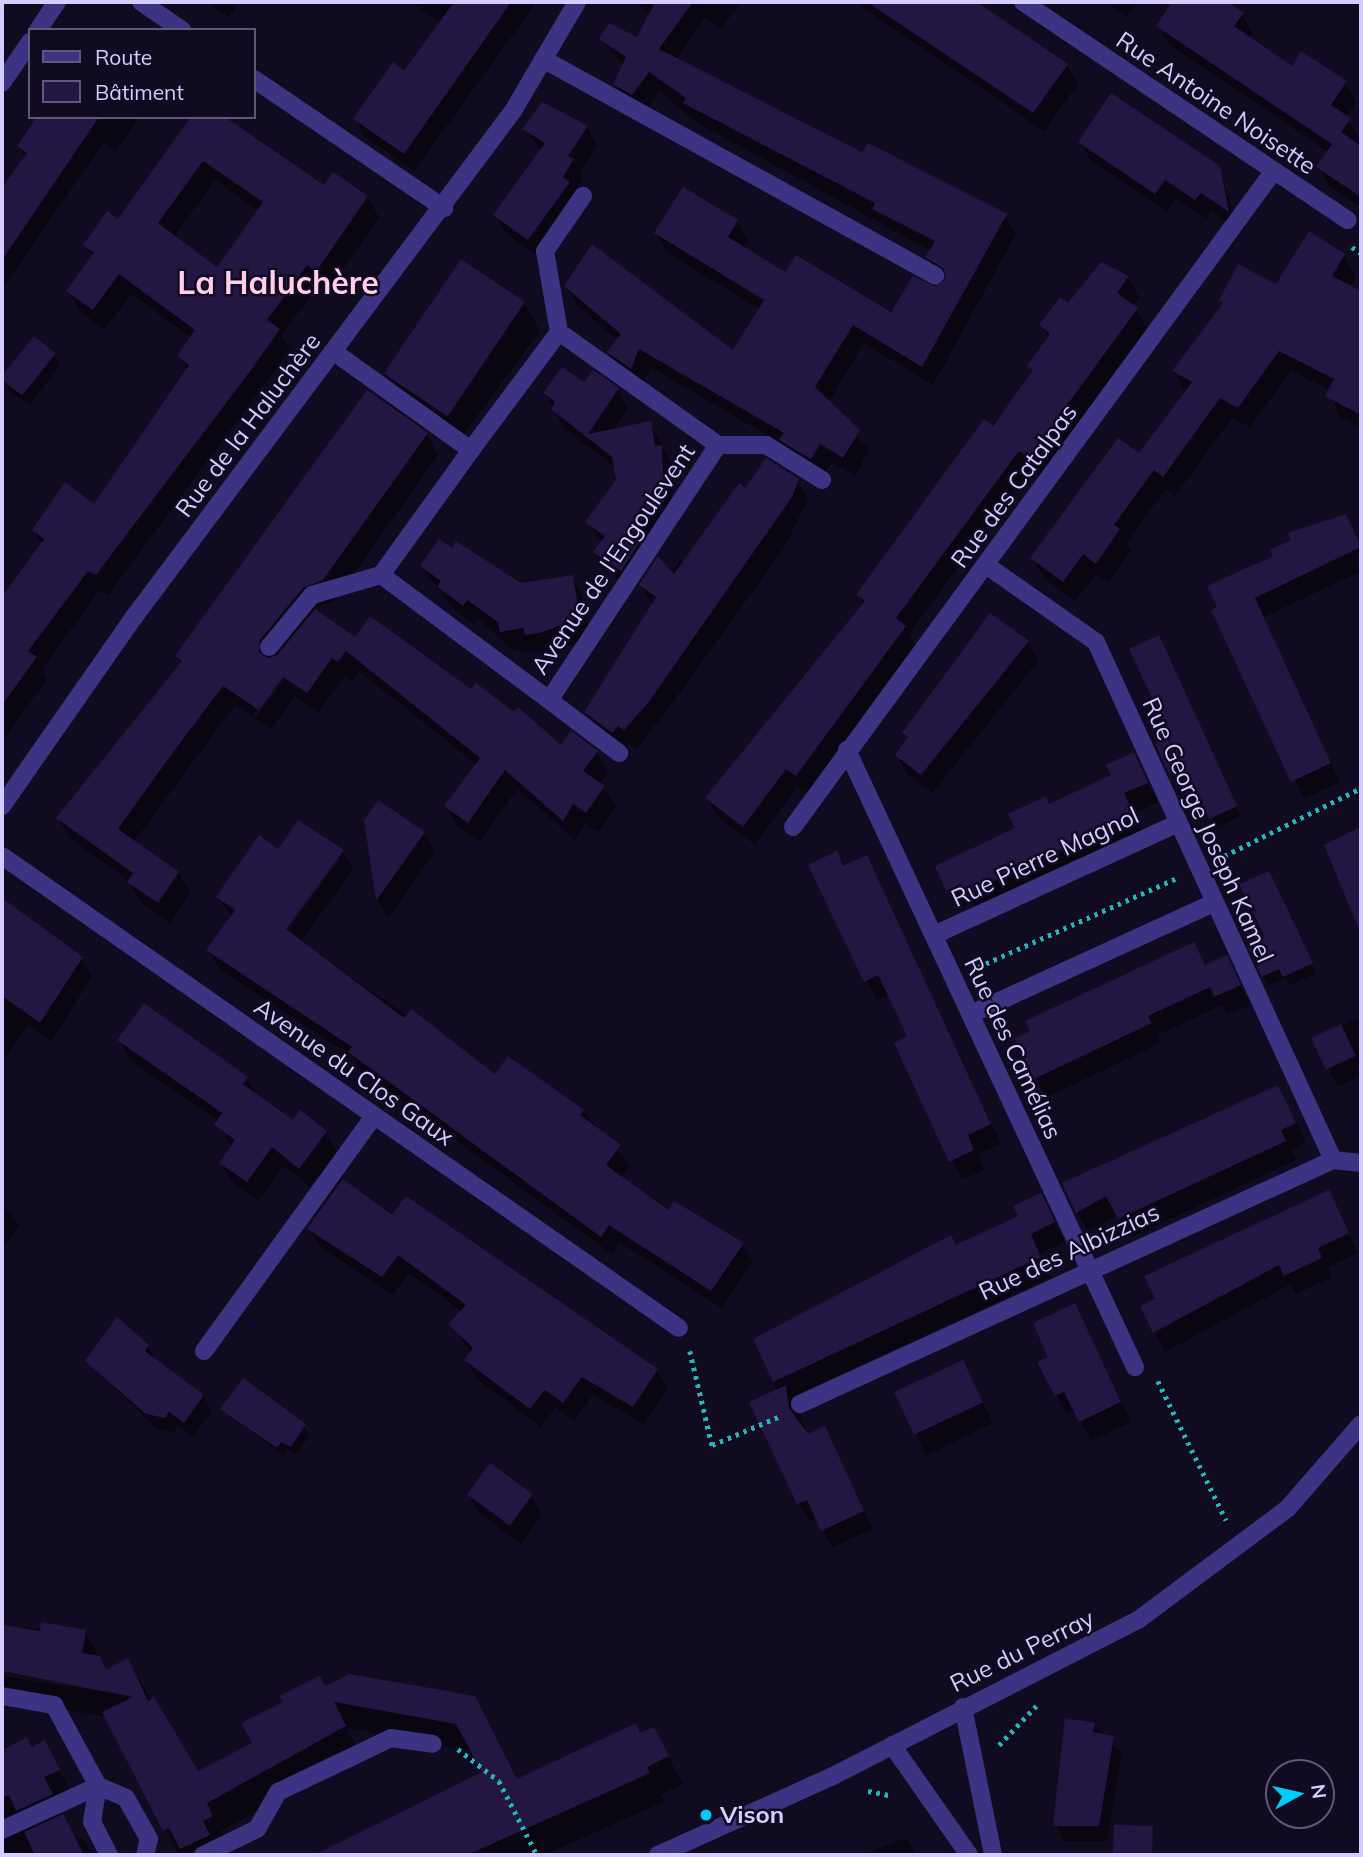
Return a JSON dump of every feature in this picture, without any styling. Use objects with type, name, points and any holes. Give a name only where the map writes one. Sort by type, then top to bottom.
[{"type":"street","points":[[39,28],[57,2]]},
{"type":"street","points":[[141,2],[179,28]]},
{"type":"street","name":"Rue de la Haluchère","points":[[2,806],[334,352],[444,208],[543,60],[577,2]]},
{"type":"street","name":"Rue Antoine Noisette","points":[[1023,2],[1347,220]]},
{"type":"street","points":[[2,83],[28,45]]},
{"type":"street","points":[[543,60],[935,275]]},
{"type":"street","points":[[256,80],[444,208]]},
{"type":"street","name":"Rue des Catalpas","points":[[793,827],[1273,172]]},
{"type":"street","points":[[269,647],[312,594],[381,575],[559,332],[545,251],[583,196]]},
{"type":"street","name":"Avenue de l'Engoulevent","points":[[559,332],[718,445],[766,445],[822,480]]},
{"type":"street","points":[[334,352],[471,450]]},
{"type":"street","name":"Avenue de l'Engoulevent","points":[[549,700],[718,445]]},
{"type":"street","name":"Rue George Joseph Kamel","points":[[986,565],[1096,642],[1197,869],[1333,1160]]},
{"type":"street","name":"Avenue de l'Engoulevent","points":[[381,575],[619,753]]},
{"type":"street","name":"Rue des Camélias","points":[[847,750],[1135,1367]]},
{"type":"street","name":"Rue Pierre Magnol","points":[[934,935],[1177,824]]},
{"type":"street","name":"Avenue du Clos Gaux","points":[[2,856],[679,1328]]},
{"type":"street","points":[[971,1014],[1213,903]]},
{"type":"street","points":[[204,1351],[374,1116]]},
{"type":"street","points":[[1333,1160],[1361,1163]]},
{"type":"street","name":"Rue des Albizzias","points":[[800,1404],[1088,1269],[1333,1160]]},
{"type":"street","name":"Rue du Perray","points":[[658,1855],[892,1745],[1095,1644],[1244,1546],[1288,1508],[1361,1424]]},
{"type":"street","points":[[2,1696],[54,1705],[98,1786],[92,1822],[109,1855]]},
{"type":"street","points":[[964,1707],[993,1855]]},
{"type":"street","points":[[203,1855],[257,1829],[278,1792],[391,1738],[433,1744]]},
{"type":"street","points":[[892,1745],[969,1855]]},
{"type":"street","points":[[2,1830],[98,1786],[126,1798],[149,1839],[145,1855]]},
{"type":"path","points":[[954,977],[1197,869],[1361,788]]},
{"type":"path","points":[[679,1328],[712,1445],[800,1404]]},
{"type":"path","points":[[1135,1367],[1149,1370],[1165,1389],[1217,1508],[1244,1546]]},
{"type":"path","points":[[433,1744],[463,1750],[499,1781],[537,1855]]},
{"type":"building","points":[[454,2],[511,2],[404,154],[353,119],[393,62],[404,71]]},
{"type":"building","points":[[655,2],[693,2],[659,49],[862,152],[868,143],[1007,214],[922,367],[853,325],[815,387],[860,430],[843,458],[820,444],[811,459],[779,440],[784,433],[639,349],[631,369],[607,352],[621,334],[564,286],[592,244],[733,350],[764,300],[654,233],[683,187],[738,220],[728,237],[785,272],[796,255],[891,312],[913,276],[935,286],[945,280],[944,269],[925,257],[935,241],[872,209],[875,203],[683,103],[686,98],[649,72],[632,95],[613,84],[626,57],[599,39],[609,23],[637,37]]},
{"type":"building","points":[[867,2],[977,2],[1068,64],[1033,113]]},
{"type":"building","points":[[1172,2],[1228,2],[1244,13],[1234,26],[1292,66],[1301,51],[1347,81],[1331,105],[1351,118],[1341,132],[1361,146],[1361,197],[1316,167],[1332,144],[1156,26]]},
{"type":"building","points":[[1111,93],[1220,166],[1229,212],[1201,193],[1195,200],[1165,180],[1155,194],[1078,142]]},
{"type":"building","points":[[542,102],[588,126],[568,156],[574,159],[563,177],[570,182],[528,240],[493,215],[545,143],[522,129]]},
{"type":"building","points":[[36,119],[98,119],[2,260],[2,187],[27,153],[17,146]]},
{"type":"building","points":[[190,119],[228,119],[324,185],[333,172],[368,196],[316,272],[307,265],[267,320],[280,329],[251,370],[96,575],[88,571],[28,651],[37,657],[2,705],[2,597],[44,539],[32,530],[65,482],[94,504],[189,365],[177,356],[195,330],[119,274],[93,310],[66,291],[94,253],[83,245],[107,211],[118,219]],"holes":[[[203,161],[263,202],[217,267],[158,223]]]},
{"type":"building","points":[[1309,231],[1345,254],[1332,276],[1361,291],[1361,415],[1325,396],[1334,379],[1279,351],[1238,408],[1220,398],[1163,477],[1154,470],[1114,525],[1120,529],[1096,564],[1083,554],[1063,582],[1030,558],[1118,438],[1139,453],[1192,382],[1172,371],[1223,303],[1219,300],[1238,264],[1276,284]]},
{"type":"building","points":[[461,259],[525,302],[448,416],[384,373]]},
{"type":"building","points":[[1101,262],[1129,276],[1117,293],[1138,308],[1029,457],[1019,451],[896,618],[906,626],[796,776],[786,769],[743,827],[705,798],[865,601],[856,595],[984,419],[993,426],[1033,370],[1027,366],[1050,334],[1039,325],[1060,297],[1068,303]]},
{"type":"building","points":[[34,336],[56,354],[22,396],[2,380],[2,376]]},
{"type":"building","points":[[562,367],[584,382],[593,370],[619,388],[588,434],[651,421],[655,446],[662,445],[664,502],[653,504],[632,534],[640,542],[621,571],[593,552],[605,536],[585,522],[616,480],[612,457],[551,409],[555,402],[543,393]]},
{"type":"building","points":[[367,390],[428,433],[323,580],[303,588],[260,640],[259,652],[268,658],[277,655],[315,609],[355,637],[370,616],[471,689],[476,683],[514,712],[518,707],[561,745],[571,731],[598,751],[583,771],[605,786],[586,813],[573,804],[563,821],[505,770],[468,823],[444,806],[480,758],[346,651],[338,662],[332,658],[307,693],[283,677],[259,710],[223,686],[171,755],[118,829],[179,872],[158,903],[127,882],[133,873],[56,818],[182,661],[175,656]]},
{"type":"building","points":[[766,458],[799,479],[792,497],[648,703],[624,730],[618,726],[612,733],[584,712],[656,597],[639,585],[658,556],[674,574],[739,483],[745,488]]},
{"type":"building","points":[[1346,514],[1361,547],[1255,598],[1331,763],[1291,782],[1211,610],[1217,607],[1207,586],[1273,556],[1270,550],[1291,540],[1288,533]]},
{"type":"building","points":[[439,539],[452,548],[456,541],[521,583],[573,575],[580,618],[540,633],[525,635],[523,628],[500,632],[498,622],[467,600],[463,606],[437,587],[441,581],[420,566]]},
{"type":"building","points":[[990,613],[1029,641],[921,775],[895,755],[908,737],[902,733]]},
{"type":"building","points":[[1159,635],[1237,806],[1210,819],[1183,768],[1169,774],[1155,743],[1170,736],[1129,649]]},
{"type":"building","points":[[1134,752],[1148,783],[1124,793],[1135,816],[966,894],[961,884],[946,891],[935,866],[1015,828],[1008,814],[1046,796],[1049,804],[1111,775],[1106,765]]},
{"type":"building","points":[[378,800],[425,832],[376,901],[364,820]]},
{"type":"building","points":[[298,820],[344,850],[286,929],[404,1018],[411,1009],[495,1074],[508,1056],[584,1110],[580,1115],[621,1145],[606,1165],[668,1210],[674,1201],[744,1243],[711,1291],[609,1225],[601,1237],[348,1052],[352,1047],[206,950],[235,910],[216,897],[259,835],[278,849]]},
{"type":"building","points":[[1361,827],[1361,934],[1324,845]]},
{"type":"building","points":[[837,851],[843,866],[867,855],[991,1124],[968,1135],[974,1150],[949,1162],[894,1043],[907,1036],[893,1006],[878,975],[864,982],[808,865]]},
{"type":"building","points":[[1269,871],[1313,963],[1283,977],[1279,969],[1262,977],[1247,945],[1265,937],[1239,884]]},
{"type":"building","points":[[2,898],[83,957],[40,1023],[2,996]]},
{"type":"building","points":[[1194,942],[1205,965],[1227,955],[1241,985],[1214,997],[1210,987],[1148,1016],[1152,1023],[1034,1079],[1015,1038],[1030,1031],[1025,1021]]},
{"type":"building","points":[[144,1003],[248,1077],[243,1084],[293,1120],[300,1110],[327,1131],[299,1169],[272,1147],[247,1182],[219,1163],[235,1140],[214,1125],[222,1113],[117,1040]]},
{"type":"building","points":[[1341,1024],[1356,1056],[1326,1070],[1311,1038]]},
{"type":"building","points":[[1278,1085],[1296,1123],[1281,1130],[1286,1141],[1118,1219],[1106,1196],[1076,1213],[1062,1183]]},
{"type":"building","points":[[343,1179],[392,1215],[406,1196],[658,1369],[633,1407],[582,1377],[563,1403],[545,1390],[530,1409],[464,1360],[473,1348],[448,1324],[466,1305],[398,1255],[382,1277],[307,1229]]},
{"type":"building","points":[[1329,1190],[1349,1233],[1318,1248],[1322,1258],[1284,1276],[1279,1265],[1153,1333],[1140,1306],[1155,1299],[1144,1276]]},
{"type":"building","points":[[1041,1193],[1055,1222],[1031,1234],[1041,1257],[773,1382],[753,1339],[951,1235],[956,1245],[1018,1216],[1013,1206]]},
{"type":"building","points":[[1075,1303],[1121,1402],[1079,1422],[1064,1392],[1055,1396],[1037,1362],[1048,1357],[1033,1323]]},
{"type":"building","points":[[117,1317],[149,1345],[145,1351],[204,1395],[184,1423],[169,1412],[165,1418],[146,1414],[85,1361]]},
{"type":"building","points":[[963,1360],[983,1403],[914,1435],[894,1392]]},
{"type":"building","points":[[243,1378],[306,1424],[291,1447],[281,1442],[277,1448],[220,1409]]},
{"type":"building","points":[[786,1385],[789,1408],[808,1434],[825,1426],[864,1511],[821,1531],[807,1500],[797,1504],[749,1402]]},
{"type":"building","points":[[490,1463],[533,1494],[510,1526],[467,1495]]},
{"type":"building","points":[[41,1622],[86,1630],[82,1653],[100,1656],[106,1670],[128,1658],[148,1701],[154,1697],[198,1771],[252,1743],[241,1723],[283,1702],[279,1696],[320,1676],[325,1686],[349,1674],[475,1696],[517,1779],[636,1723],[640,1733],[654,1727],[669,1756],[647,1767],[650,1773],[467,1855],[314,1855],[482,1772],[456,1724],[334,1702],[346,1726],[207,1803],[213,1816],[203,1821],[210,1835],[180,1849],[169,1828],[163,1831],[102,1712],[133,1697],[2,1671],[2,1625],[40,1631]]},
{"type":"building","points":[[1065,1718],[1095,1723],[1093,1732],[1114,1736],[1099,1826],[1053,1826]]},
{"type":"building","points":[[27,1737],[32,1747],[45,1740],[60,1770],[44,1777],[53,1794],[16,1811],[9,1795],[2,1798],[2,1750]]},
{"type":"building","points":[[63,1814],[84,1855],[35,1855],[24,1832]]},
{"type":"building","points":[[1114,1825],[1153,1826],[1152,1855],[1113,1854]]},
{"type":"place","name":"Vison","points":[[706,1815]]},
{"type":"district","name":"La Haluchère","points":[[278,282]]}]
